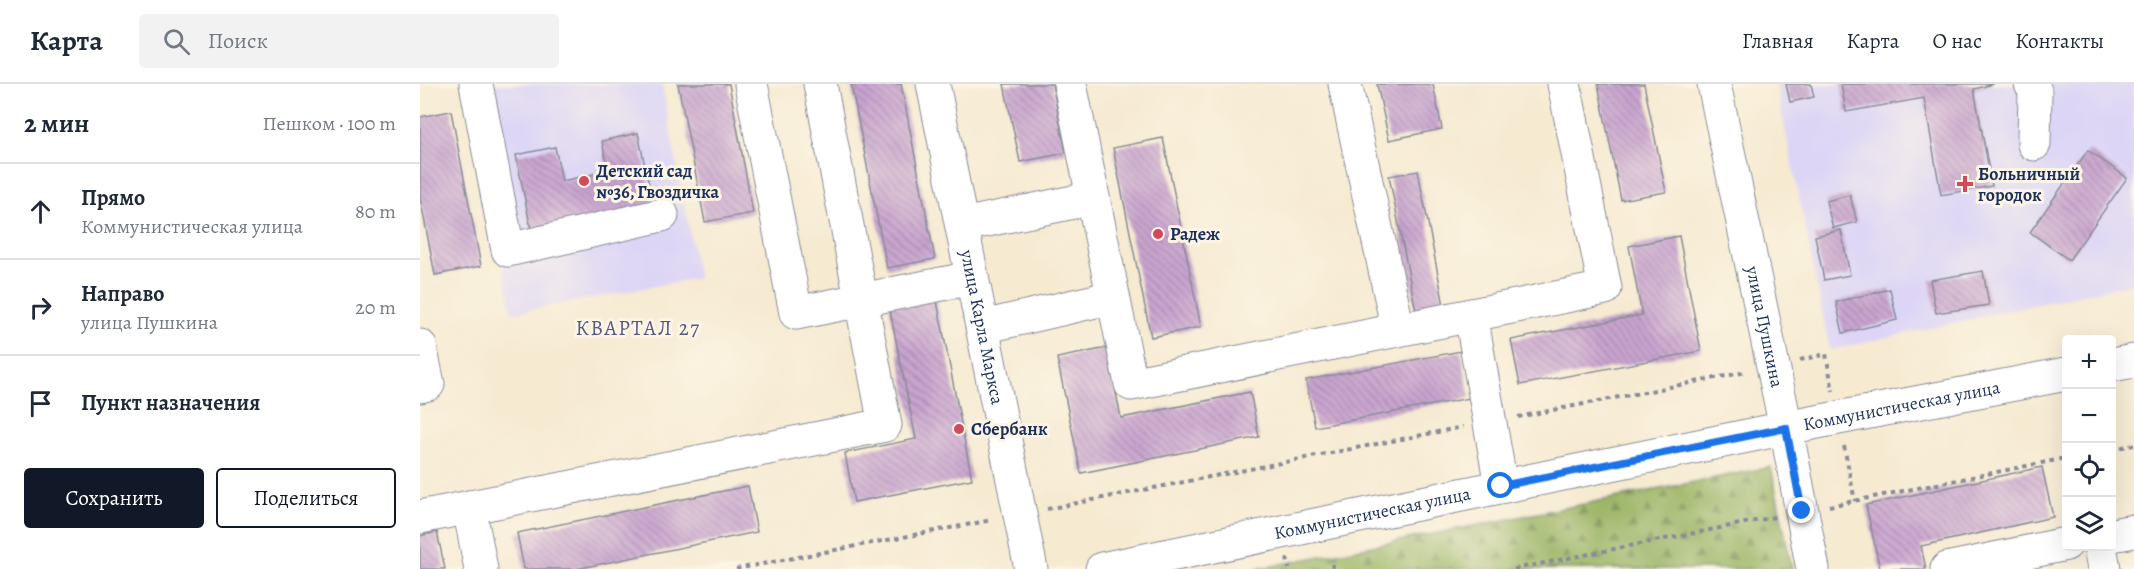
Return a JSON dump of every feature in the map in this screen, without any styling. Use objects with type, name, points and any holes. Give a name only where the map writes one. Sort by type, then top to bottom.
[{"type":"street","points":[[476,84],[508,250],[662,215]]},
{"type":"street","points":[[751,84],[796,313],[972,278]]},
{"type":"street","points":[[420,517],[885,425],[820,84]]},
{"type":"street","name":"улица Карла Маркса","points":[[933,84],[1032,569]]},
{"type":"street","points":[[1070,84],[1131,384],[1605,288],[1564,84]]},
{"type":"street","points":[[1345,84],[1398,330]]},
{"type":"street","name":"улица Пушкина","points":[[1714,84],[1813,569]]},
{"type":"street","points":[[2031,84],[2035,91],[2034,144]]},
{"type":"street","points":[[963,225],[1093,198]]},
{"type":"street","points":[[983,327],[1113,297]]},
{"type":"street","points":[[1471,315],[1501,486]]},
{"type":"street","points":[[420,346],[428,384],[420,386]]},
{"type":"street","points":[[2116,364],[2134,361]]},
{"type":"street","name":"Коммунистическая улица","points":[[1102,569],[1786,428],[2062,375]]},
{"type":"street","points":[[469,507],[481,569]]},
{"type":"street","points":[[2116,534],[2134,531]]},
{"type":"street","points":[[1947,569],[2062,545]]},
{"type":"street","points":[[2101,551],[2104,569]]},
{"type":"path","points":[[2116,448],[2134,445]]},
{"type":"path","points":[[736,569],[1002,518]]},
{"type":"shaded area","name":"Детский сад №36, Гвоздичка","points":[[469,84],[662,84],[698,278],[512,313]]},
{"type":"shaded area","name":"Больничный городок","points":[[1776,84],[2134,84],[2134,283],[1830,350]]},
{"type":"green space","points":[[1771,467],[1792,569],[1256,569]]},
{"type":"building","points":[[678,84],[729,84],[753,213],[705,222]]},
{"type":"building","points":[[851,84],[901,84],[935,259],[887,268]]},
{"type":"building","points":[[1004,84],[1052,84],[1066,153],[1020,162]]},
{"type":"building","points":[[1377,84],[1433,84],[1442,129],[1389,140]]},
{"type":"building","points":[[1598,84],[1644,84],[1666,192],[1621,200]]},
{"type":"building","points":[[1786,84],[1811,84],[1814,97],[1790,102]]},
{"type":"building","points":[[1841,84],[1994,84],[1974,89],[1992,186],[1941,195],[1924,98],[1846,112]]},
{"type":"building","points":[[451,111],[481,266],[435,275],[420,197],[420,117]]},
{"type":"building","points":[[638,133],[654,209],[532,234],[516,155],[555,147],[562,181],[608,171],[602,141]]},
{"type":"building","points":[[1163,138],[1201,327],[1151,337],[1113,148]]},
{"type":"building","points":[[2088,150],[2127,178],[2069,260],[2030,232]]},
{"type":"building","points":[[1418,171],[1445,311],[1417,316],[1389,176]]},
{"type":"building","points":[[1850,195],[1857,222],[1833,228],[1826,201]]},
{"type":"building","points":[[1841,230],[1850,275],[1824,280],[1815,236]]},
{"type":"building","points":[[1679,236],[1701,351],[1520,385],[1511,340],[1642,315],[1629,246]]},
{"type":"building","points":[[1983,271],[1989,305],[1936,313],[1930,280]]},
{"type":"building","points":[[1890,289],[1897,320],[1843,333],[1836,302]]},
{"type":"building","points":[[936,296],[972,479],[854,502],[845,453],[916,439],[889,306]]},
{"type":"building","points":[[1107,348],[1121,418],[1250,392],[1259,437],[1081,473],[1057,358]]},
{"type":"building","points":[[1461,351],[1470,398],[1315,427],[1306,380]]},
{"type":"building","points":[[2042,467],[2053,517],[1921,546],[1926,569],[1880,569],[1866,505]]},
{"type":"building","points":[[748,486],[757,532],[576,569],[524,569],[517,533]]},
{"type":"building","points":[[437,532],[445,569],[420,569],[420,536]]},
{"type":"place","name":"Детский сад №36, Гвоздичка","points":[[584,181]]},
{"type":"place","name":"Больничный городок","points":[[1965,184]]},
{"type":"place","name":"Радеж","points":[[1158,234]]},
{"type":"place","name":"Сбербанк","points":[[959,429]]},
{"type":"district","name":"КВАРТАЛ 27","points":[[638,328]]},
{"type":"route","points":[[1501,486],[1786,428],[1802,511]]}]
